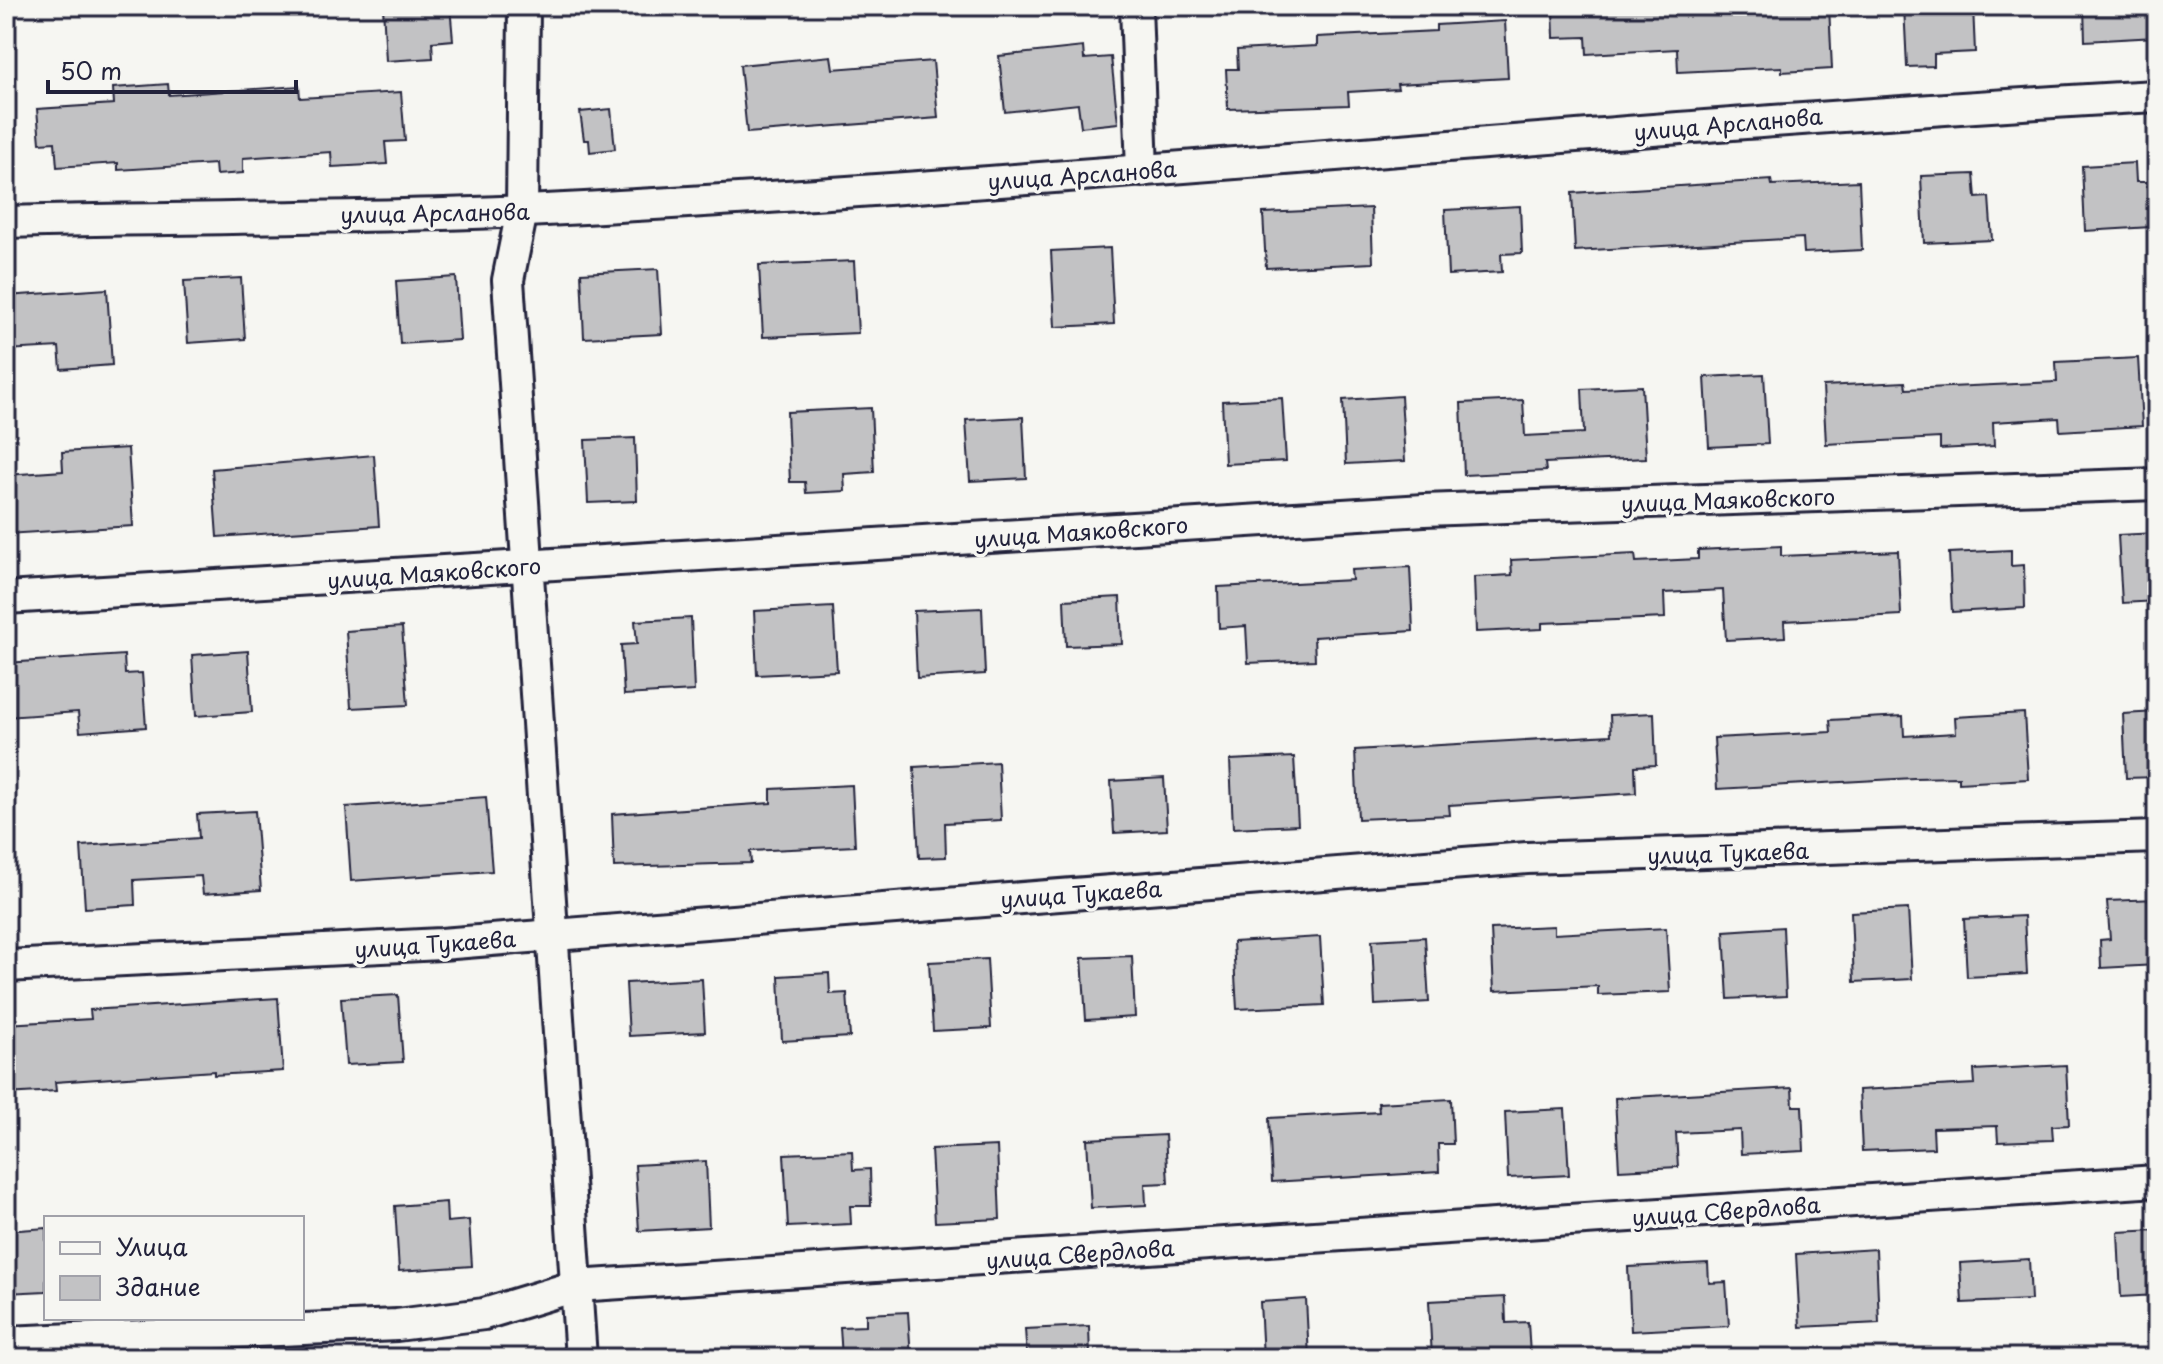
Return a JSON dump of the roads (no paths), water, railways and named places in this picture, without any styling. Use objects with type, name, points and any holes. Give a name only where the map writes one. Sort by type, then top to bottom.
[{"type":"street","points":[[524,6],[522,211],[508,280],[581,1358]]},
{"type":"street","points":[[1136,6],[1142,171]]},
{"type":"street","name":"улица Арсланова","points":[[6,222],[522,211],[1142,171],[1827,114],[2157,96]]},
{"type":"street","name":"улица Маяковского","points":[[6,598],[1424,510],[2157,484]]},
{"type":"street","name":"улица Тукаева","points":[[6,966],[441,944],[1527,858],[2157,837]]},
{"type":"street","name":"улица Свердлова","points":[[6,1342],[397,1325],[484,1314],[576,1286],[2157,1181]]}]
